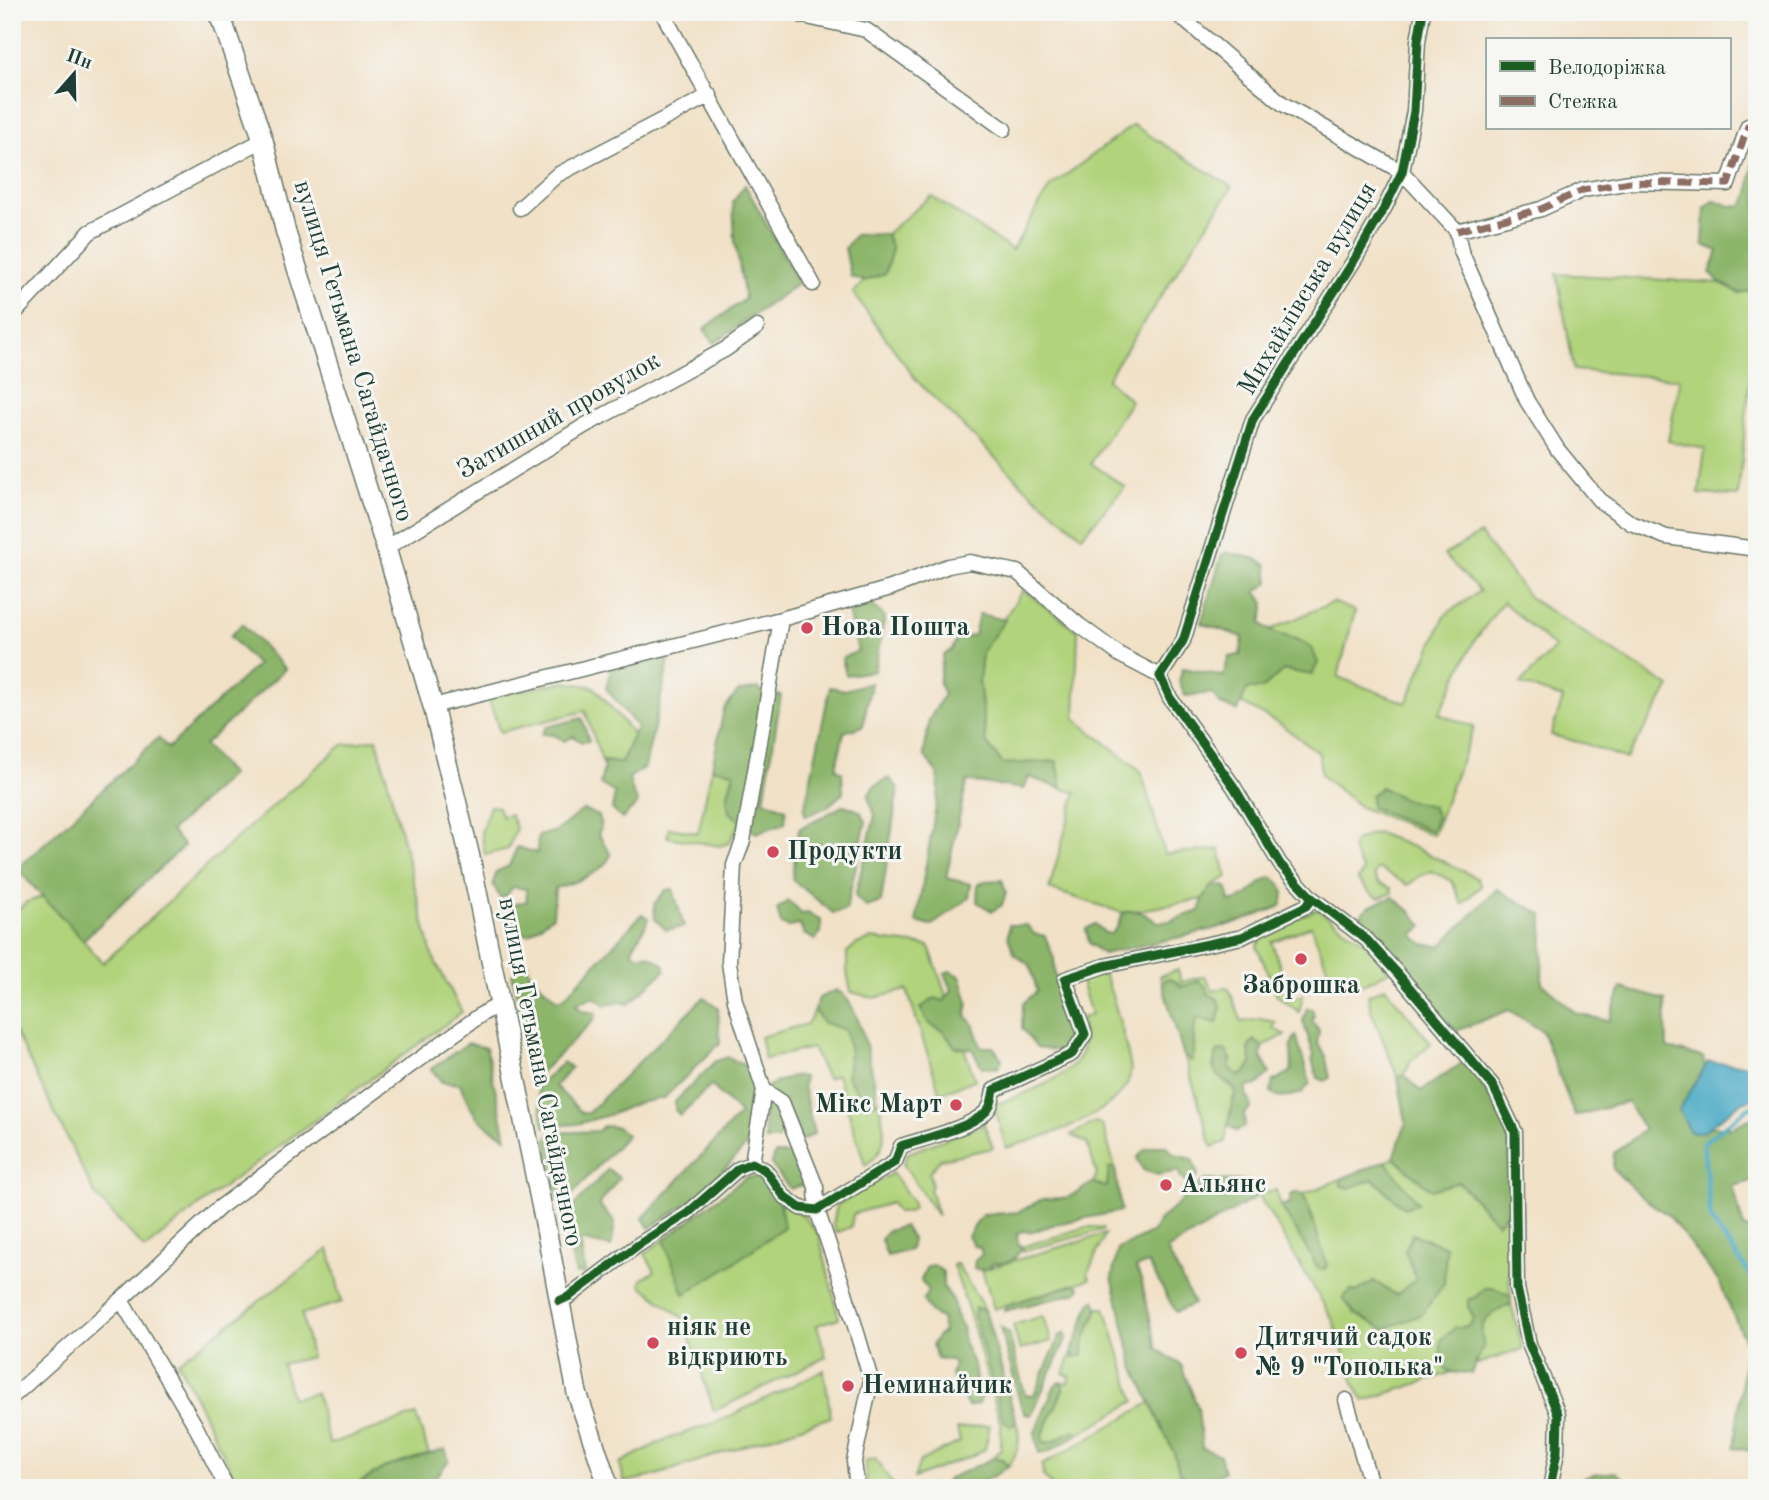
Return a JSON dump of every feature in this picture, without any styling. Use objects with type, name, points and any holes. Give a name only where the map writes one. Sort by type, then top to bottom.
[{"type":"main road","name":"вулиця Гетьмана Сагайдачного","points":[[217,12],[263,140],[286,233],[433,706],[469,853],[577,1393],[609,1488]]},
{"type":"street","points":[[662,12],[813,284]]},
{"type":"street","points":[[798,12],[803,16],[866,30],[1004,129]]},
{"type":"street","points":[[1175,12],[1283,104],[1402,172],[1457,231],[1461,251],[1527,401],[1558,450],[1599,500],[1631,523],[1665,537],[1757,549]]},
{"type":"street","name":"Михайлівська вулиця","points":[[1160,676],[1183,641],[1253,419],[1354,259],[1402,172],[1414,111],[1418,41],[1423,12]]},
{"type":"street","points":[[520,208],[557,174],[710,95]]},
{"type":"street","points":[[1457,231],[1541,209],[1583,190],[1630,181],[1728,184],[1748,126],[1757,123]]},
{"type":"street","points":[[12,316],[90,232],[263,140]]},
{"type":"street","name":"Затишний провулок","points":[[386,548],[584,426],[726,349],[757,327]]},
{"type":"street","points":[[433,706],[781,620],[891,589],[948,566],[970,562],[1017,572],[1079,625],[1120,655],[1160,676],[1170,698],[1234,787],[1280,864],[1312,898],[1367,940],[1493,1086],[1515,1132],[1517,1288],[1529,1343],[1558,1414],[1557,1452],[1550,1488]]},
{"type":"street","points":[[752,1163],[764,1090],[735,1001],[729,963],[734,865],[743,841],[781,620]]},
{"type":"street","points":[[752,1163],[765,1170],[784,1196],[800,1208],[817,1210],[895,1161],[901,1146],[973,1122],[985,1114],[994,1090],[1072,1054],[1085,1034],[1065,979],[1104,966],[1249,935],[1306,906],[1312,898]]},
{"type":"street","points":[[12,1397],[219,1208],[400,1073],[500,1004]]},
{"type":"street","points":[[764,1090],[782,1102],[816,1187],[817,1210],[871,1380],[855,1461],[857,1488]]},
{"type":"street","points":[[559,1301],[688,1213],[737,1170],[752,1163]]},
{"type":"street","points":[[121,1300],[195,1425],[227,1488]]},
{"type":"street","points":[[1346,1400],[1372,1488]]},
{"type":"green space","points":[[1133,125],[1232,187],[1107,379],[1131,401],[1091,463],[1125,487],[1082,536],[1027,489],[917,381],[853,293],[864,281],[885,274],[892,249],[886,234],[931,196],[1012,250],[1050,187]]},
{"type":"green space","points":[[1757,130],[1757,289],[1740,293],[1721,283],[1710,273],[1718,251],[1703,245],[1705,208],[1715,200],[1730,206],[1743,205],[1749,194]]},
{"type":"green space","points":[[745,185],[799,283],[714,343],[704,329],[745,299],[735,242],[733,202]]},
{"type":"green space","points":[[886,234],[892,249],[885,274],[864,281],[851,277],[845,248],[855,235]]},
{"type":"green space","points":[[1557,274],[1721,283],[1740,293],[1757,289],[1757,312],[1738,496],[1699,494],[1705,449],[1668,441],[1680,379],[1574,370]]},
{"type":"green space","points":[[1480,534],[1531,599],[1670,687],[1626,759],[1551,735],[1563,698],[1520,684],[1555,648],[1503,602],[1473,643],[1439,714],[1474,727],[1433,835],[1360,807],[1321,775],[1319,753],[1280,724],[1228,696],[1252,638],[1333,602],[1355,611],[1338,677],[1406,703],[1445,615],[1480,591],[1444,555]]},
{"type":"green space","points":[[1227,552],[1267,565],[1269,582],[1256,592],[1265,603],[1261,623],[1273,632],[1305,644],[1312,649],[1318,663],[1312,675],[1284,670],[1262,689],[1247,689],[1238,711],[1221,705],[1212,693],[1185,696],[1179,681],[1183,668],[1223,676],[1229,657],[1240,655],[1243,637],[1201,623],[1222,555]]},
{"type":"green space","points":[[1023,590],[1078,631],[1075,719],[1141,771],[1165,854],[1219,849],[1227,877],[1213,885],[1203,899],[1123,913],[1049,889],[1076,792],[1062,789],[1057,761],[1003,764],[986,742],[979,681],[982,652]]},
{"type":"green space","points":[[871,605],[885,617],[874,671],[846,675],[842,658],[858,651],[848,612]]},
{"type":"green space","points":[[979,614],[1005,620],[982,652],[979,681],[986,742],[1003,764],[1057,761],[1062,789],[1029,777],[1024,789],[967,781],[946,878],[971,884],[969,898],[931,926],[916,922],[939,789],[937,773],[924,755],[929,720],[944,694],[939,683],[943,656],[952,649],[957,639],[974,635]]},
{"type":"green space","points":[[242,624],[285,669],[204,745],[231,775],[171,831],[184,846],[83,940],[17,869],[158,738],[168,748],[257,665],[230,636]]},
{"type":"green space","points":[[663,655],[669,661],[645,767],[629,778],[638,803],[622,819],[612,809],[615,793],[600,784],[604,767],[602,761],[621,763],[637,727],[606,688],[611,669]]},
{"type":"green space","points":[[565,682],[594,687],[634,735],[621,763],[602,761],[585,711],[500,732],[488,697]]},
{"type":"green space","points":[[871,683],[863,726],[844,732],[836,768],[842,772],[843,793],[827,807],[806,816],[804,811],[830,687],[844,690]]},
{"type":"green space","points":[[758,688],[764,694],[781,695],[764,800],[786,809],[785,823],[756,833],[729,812],[727,798],[734,772],[712,768],[724,709],[738,692]]},
{"type":"green space","points":[[582,718],[589,741],[581,742],[573,736],[564,741],[554,735],[542,734],[546,727]]},
{"type":"green space","points":[[377,739],[432,955],[462,1012],[210,1197],[145,1249],[95,1195],[12,1026],[12,914],[27,902],[45,896],[103,963],[231,843],[342,745]]},
{"type":"green space","points":[[712,768],[734,772],[727,798],[741,821],[729,843],[720,846],[667,837],[669,828],[698,833]]},
{"type":"green space","points":[[889,778],[898,788],[881,902],[866,907],[855,896],[875,815],[868,796],[874,786]]},
{"type":"green space","points":[[1380,787],[1408,801],[1432,806],[1437,817],[1431,831],[1371,807],[1371,796]]},
{"type":"green space","points":[[844,805],[860,811],[866,821],[846,910],[833,913],[792,879],[799,829]]},
{"type":"green space","points":[[490,806],[498,807],[502,817],[510,814],[516,828],[508,849],[485,855],[481,832]]},
{"type":"green space","points":[[583,810],[599,816],[601,829],[598,833],[611,855],[595,872],[555,888],[553,916],[529,934],[515,932],[505,917],[511,905],[527,901],[526,889],[513,887],[507,895],[500,898],[493,884],[496,872],[509,866],[517,847],[537,853],[538,836],[556,831]]},
{"type":"green space","points":[[1378,833],[1477,878],[1481,886],[1462,904],[1452,881],[1431,871],[1408,885],[1378,868],[1374,875],[1378,883],[1391,888],[1392,893],[1379,898],[1371,894],[1358,880],[1363,871],[1352,849],[1354,842]]},
{"type":"green space","points":[[1272,877],[1283,890],[1283,901],[1281,906],[1259,915],[1193,934],[1103,954],[1089,943],[1086,929],[1095,924],[1105,933],[1111,934],[1123,913],[1137,911],[1156,922],[1170,921],[1199,911],[1203,899],[1213,885],[1227,887],[1230,902],[1243,897]]},
{"type":"green space","points":[[1002,880],[1006,892],[1002,905],[992,911],[977,902],[978,885],[985,881]]},
{"type":"green space","points":[[673,889],[684,927],[666,930],[655,919],[654,904],[666,890]]},
{"type":"green space","points":[[1497,889],[1543,915],[1542,983],[1577,1014],[1609,1021],[1621,988],[1665,1000],[1667,1048],[1703,1057],[1708,1079],[1695,1127],[1733,1127],[1757,1115],[1757,1180],[1732,1186],[1744,1227],[1757,1233],[1757,1452],[1734,1448],[1746,1344],[1719,1282],[1669,1216],[1642,1197],[1613,1169],[1614,1153],[1644,1130],[1627,1102],[1575,1116],[1542,1031],[1509,1010],[1456,1031],[1381,948],[1356,925],[1366,909],[1393,897],[1423,926],[1413,935],[1423,944],[1441,946]]},
{"type":"green space","points":[[788,901],[801,914],[808,913],[821,920],[821,932],[815,940],[804,934],[800,925],[788,927],[781,924],[777,909]]},
{"type":"green space","points":[[1317,909],[1367,944],[1390,971],[1357,987],[1332,980],[1311,926],[1272,942],[1289,995],[1294,998],[1303,995],[1299,1012],[1277,995],[1257,947],[1263,933]]},
{"type":"green space","points":[[642,914],[648,918],[632,949],[636,955],[649,955],[665,965],[665,970],[629,1004],[621,1002],[606,1005],[594,997],[576,1004],[582,1011],[596,1013],[594,1020],[541,1072],[534,1069],[512,975],[518,965],[527,963],[531,976],[558,1000],[564,998]]},
{"type":"green space","points":[[1009,925],[1027,925],[1034,934],[1045,936],[1054,959],[1055,975],[1075,1017],[1077,1035],[1063,1051],[1037,1048],[1022,1028],[1023,1004],[1037,991],[1030,965],[1015,955],[1008,937]]},
{"type":"green space","points":[[871,939],[929,946],[975,1080],[940,1093],[907,990],[874,998],[851,992],[847,952],[857,944]]},
{"type":"green space","points":[[1178,970],[1181,982],[1205,976],[1213,991],[1226,987],[1229,989],[1242,1022],[1259,1019],[1276,1022],[1273,1028],[1285,1035],[1262,1047],[1255,1040],[1249,1045],[1252,1064],[1244,1074],[1238,1076],[1229,1068],[1231,1059],[1216,1058],[1213,1067],[1215,1071],[1236,1092],[1225,1142],[1212,1147],[1160,976]]},
{"type":"green space","points":[[950,971],[960,976],[968,1002],[966,1016],[973,1023],[981,1047],[993,1047],[1002,1059],[998,1068],[982,1067],[972,1049],[955,1047],[943,1031],[929,1024],[920,1008],[935,998],[944,1001],[952,990],[945,973]]},
{"type":"green space","points":[[1097,973],[1105,976],[1123,1034],[1131,1069],[1126,1086],[1114,1100],[1080,1122],[1006,1148],[994,1105],[1046,1084],[1079,1057],[1083,1046],[1082,1018],[1091,1014],[1080,979]]},
{"type":"green space","points":[[1168,978],[1181,987],[1198,981],[1205,986],[1209,995],[1217,998],[1221,1007],[1217,1023],[1199,1018],[1196,1023],[1192,1061],[1184,1056],[1162,983]]},
{"type":"green space","points":[[1385,987],[1431,1043],[1411,1061],[1404,1075],[1398,1078],[1371,1010],[1368,995]]},
{"type":"green space","points":[[836,990],[853,1008],[865,1040],[878,1101],[867,1106],[847,1076],[850,1052],[845,1030],[822,1022],[815,1010],[819,998]]},
{"type":"green space","points":[[704,997],[718,1008],[720,1043],[664,1098],[637,1103],[612,1114],[577,1124],[544,1127],[537,1087],[563,1062],[571,1068],[555,1086],[582,1113],[588,1113]]},
{"type":"green space","points":[[1307,1008],[1312,1009],[1312,1021],[1319,1030],[1317,1043],[1325,1055],[1330,1078],[1325,1081],[1318,1078],[1312,1060],[1314,1055],[1303,1021]]},
{"type":"green space","points":[[815,1010],[822,1022],[845,1029],[850,1052],[847,1076],[867,1106],[878,1101],[884,1137],[879,1152],[865,1165],[837,1075],[827,1078],[812,1048],[765,1059],[760,1037],[807,1024]]},
{"type":"green space","points":[[1296,1036],[1310,1083],[1302,1093],[1281,1098],[1271,1092],[1273,1081],[1291,1072],[1291,1049]]},
{"type":"green space","points":[[1255,1040],[1262,1047],[1261,1057],[1270,1073],[1257,1085],[1247,1087],[1246,1095],[1251,1108],[1244,1113],[1245,1127],[1236,1131],[1228,1125],[1236,1092],[1215,1073],[1214,1064],[1217,1052],[1225,1050],[1231,1059],[1229,1068],[1238,1076],[1244,1074],[1252,1064],[1249,1049]]},
{"type":"green space","points":[[468,1043],[486,1048],[506,1137],[482,1122],[468,1103],[460,1084],[442,1082],[431,1069]]},
{"type":"green space","points":[[728,1057],[747,1067],[757,1098],[748,1144],[699,1196],[649,1228],[643,1218],[740,1114],[711,1085],[680,1115],[675,1110],[675,1102],[716,1061]]},
{"type":"green space","points":[[1465,1061],[1473,1069],[1509,1132],[1511,1209],[1497,1223],[1459,1182],[1431,1190],[1394,1158],[1406,1122],[1398,1078],[1404,1075],[1421,1091]]},
{"type":"green space","points":[[792,1076],[804,1077],[803,1086],[814,1134],[803,1140],[785,1127],[777,1140],[765,1140],[764,1113],[768,1086]]},
{"type":"green space","points":[[1095,1122],[1103,1126],[1115,1168],[1109,1169],[1107,1187],[1093,1183],[1097,1174],[1087,1143],[1071,1135]]},
{"type":"green space","points":[[984,1124],[993,1148],[941,1159],[929,1172],[932,1186],[930,1189],[938,1216],[903,1164],[908,1153]]},
{"type":"green space","points":[[603,1126],[617,1127],[627,1135],[564,1203],[558,1199],[546,1140],[551,1133],[598,1131]]},
{"type":"green space","points":[[1166,1146],[1174,1155],[1192,1159],[1198,1175],[1188,1185],[1179,1171],[1158,1175],[1143,1170],[1137,1158],[1146,1149]]},
{"type":"green space","points":[[775,1154],[800,1154],[807,1183],[790,1189],[771,1164]]},
{"type":"green space","points":[[1394,1158],[1431,1189],[1459,1182],[1497,1223],[1511,1209],[1511,1304],[1523,1349],[1364,1401],[1355,1386],[1333,1320],[1258,1194],[1276,1190],[1281,1206],[1327,1265],[1303,1194]]},
{"type":"green space","points":[[1385,1161],[1418,1203],[1404,1208],[1373,1179],[1350,1188],[1341,1186],[1341,1179]]},
{"type":"green space","points":[[1109,1168],[1115,1168],[1121,1211],[1056,1224],[1031,1232],[1022,1231],[1017,1234],[1018,1243],[1022,1247],[1017,1256],[1008,1262],[994,1263],[985,1269],[974,1269],[975,1260],[982,1255],[980,1247],[974,1246],[968,1236],[982,1215],[1019,1212],[1042,1199],[1067,1198],[1093,1183],[1107,1187]]},
{"type":"green space","points":[[608,1169],[619,1178],[599,1205],[615,1222],[611,1247],[580,1240],[585,1273],[576,1274],[564,1229],[570,1210]]},
{"type":"green space","points":[[892,1173],[912,1201],[913,1208],[908,1212],[897,1212],[891,1203],[853,1214],[851,1227],[836,1233],[833,1224],[837,1205]]},
{"type":"green space","points":[[746,1177],[759,1177],[780,1203],[803,1215],[819,1235],[839,1318],[817,1325],[826,1357],[714,1411],[684,1319],[641,1285],[642,1279],[655,1271],[645,1254]]},
{"type":"green space","points":[[746,1177],[759,1177],[780,1203],[784,1227],[684,1294],[664,1240]]},
{"type":"green space","points":[[1204,1180],[1248,1181],[1256,1197],[1167,1250],[1194,1304],[1176,1312],[1148,1263],[1136,1268],[1157,1349],[1181,1365],[1198,1408],[1202,1448],[1220,1455],[1224,1472],[1195,1485],[1179,1472],[1174,1453],[1134,1367],[1112,1277],[1118,1249],[1153,1232],[1158,1222]]},
{"type":"green space","points":[[1297,1192],[1303,1194],[1310,1211],[1327,1265],[1324,1270],[1318,1268],[1281,1206],[1290,1203],[1290,1195]]},
{"type":"green space","points":[[904,1226],[912,1239],[910,1250],[887,1256],[881,1240],[887,1231]]},
{"type":"green space","points":[[1086,1227],[1103,1227],[1103,1230],[1023,1251],[1022,1247]]},
{"type":"green space","points":[[1105,1234],[1088,1273],[1090,1279],[994,1309],[982,1270]]},
{"type":"green space","points":[[1412,1234],[1446,1247],[1444,1284],[1421,1315],[1384,1329],[1355,1314],[1343,1298],[1351,1290],[1356,1292],[1374,1281],[1396,1295],[1416,1279],[1405,1251]]},
{"type":"green space","points":[[329,1249],[342,1302],[302,1314],[311,1357],[282,1364],[292,1398],[316,1393],[329,1444],[416,1415],[429,1454],[384,1468],[357,1484],[357,1488],[240,1488],[178,1362]]},
{"type":"green space","points":[[957,1264],[985,1310],[975,1308],[1011,1426],[1016,1421],[1018,1445],[1008,1466],[1002,1459],[993,1458],[1001,1449],[1001,1426],[953,1265]]},
{"type":"green space","points":[[934,1265],[943,1272],[943,1286],[953,1300],[955,1313],[962,1326],[964,1344],[983,1395],[978,1404],[968,1407],[962,1395],[965,1390],[957,1385],[951,1376],[954,1364],[950,1360],[937,1358],[932,1345],[938,1335],[944,1332],[941,1318],[931,1313],[923,1300],[928,1291],[921,1280],[927,1266]]},
{"type":"green space","points":[[1076,1284],[1080,1288],[1076,1293],[1004,1311],[1006,1305]]},
{"type":"green space","points":[[1484,1288],[1494,1288],[1511,1296],[1511,1304],[1491,1315],[1483,1324],[1484,1346],[1471,1373],[1454,1373],[1444,1367],[1442,1362],[1441,1339],[1456,1327],[1468,1326],[1474,1318],[1468,1307],[1468,1300],[1476,1297]]},
{"type":"green space","points":[[1095,1300],[1098,1308],[1084,1341],[1083,1356],[1074,1357],[1072,1352],[1091,1302]]},
{"type":"green space","points":[[975,1308],[985,1310],[1016,1421],[1011,1426],[1003,1420],[974,1315]]},
{"type":"green space","points":[[1098,1308],[1105,1308],[1135,1401],[1075,1436],[1077,1433],[1074,1431],[1044,1443],[1042,1436],[1063,1390],[1060,1382],[1068,1383],[1070,1376],[1064,1374],[1072,1352],[1074,1357]]},
{"type":"green space","points":[[1043,1316],[1051,1341],[1020,1350],[1013,1325]]},
{"type":"green space","points":[[1000,1327],[1009,1333],[1025,1395],[1034,1395],[1060,1336],[1065,1333],[1067,1337],[1031,1415],[1025,1414],[1021,1406]]},
{"type":"green space","points":[[824,1370],[831,1417],[650,1477],[624,1482],[620,1463],[662,1441],[722,1420]]},
{"type":"green space","points":[[1060,1382],[1063,1390],[1042,1436],[1044,1443],[1054,1441],[1074,1430],[1077,1433],[1046,1453],[1039,1453],[1035,1432],[1055,1385]]},
{"type":"green space","points":[[1150,1403],[1174,1453],[1184,1482],[1173,1488],[1054,1488],[1043,1475],[1042,1465]]},
{"type":"green space","points":[[990,1425],[985,1449],[914,1478],[920,1461],[960,1442],[957,1429]]},
{"type":"green space","points":[[445,1449],[449,1460],[428,1488],[357,1488],[357,1485],[384,1468]]},
{"type":"green space","points":[[875,1458],[894,1486],[891,1488],[866,1488],[865,1461]]},
{"type":"green space","points":[[993,1458],[1002,1459],[1008,1466],[980,1483],[947,1488],[945,1484],[948,1479]]},
{"type":"green space","points":[[1615,1472],[1632,1484],[1633,1488],[1570,1488],[1567,1483],[1592,1475]]},
{"type":"water","points":[[1708,1062],[1757,1066],[1757,1097],[1740,1103],[1703,1132],[1690,1132],[1679,1110]]},
{"type":"waterway","points":[[1757,1105],[1748,1108],[1703,1143],[1711,1220],[1757,1284]]},
{"type":"marked path","points":[[1457,231],[1541,209],[1583,190],[1630,182],[1728,184],[1748,126],[1757,123]]},
{"type":"cycle path","points":[[1423,12],[1418,41],[1414,111],[1402,172],[1355,259],[1253,419],[1183,641],[1160,676],[1170,698],[1234,787],[1280,864],[1312,898],[1367,940],[1493,1086],[1515,1132],[1517,1288],[1529,1344],[1558,1414],[1557,1452],[1550,1488]]},
{"type":"cycle path","points":[[559,1301],[688,1213],[738,1169],[752,1163],[765,1170],[784,1196],[800,1208],[817,1210],[895,1162],[901,1146],[975,1120],[990,1106],[994,1090],[1072,1054],[1085,1034],[1065,979],[1104,966],[1242,937],[1306,906],[1312,898]]},
{"type":"place","name":"Нова Пошта","points":[[807,628]]},
{"type":"place","name":"Продукти","points":[[773,852]]},
{"type":"place","name":"Заброшка","points":[[1301,959]]},
{"type":"place","name":"Мікс Март","points":[[956,1105]]},
{"type":"place","name":"Альянс","points":[[1166,1185]]},
{"type":"place","name":"ніяк не відкриють","points":[[653,1343]]},
{"type":"place","name":"Дитячий садок № 9 \"Тополька\"","points":[[1241,1353]]},
{"type":"place","name":"Неминайчик","points":[[848,1386]]}]
